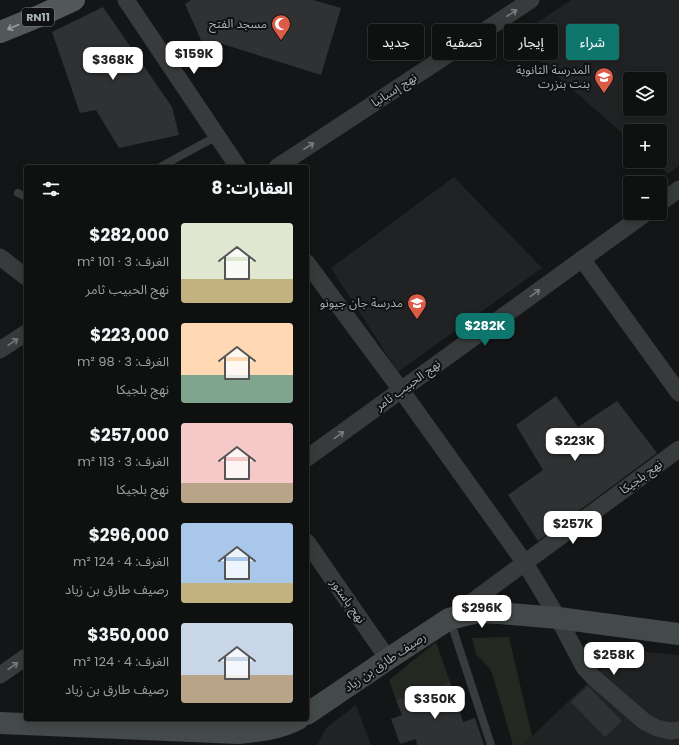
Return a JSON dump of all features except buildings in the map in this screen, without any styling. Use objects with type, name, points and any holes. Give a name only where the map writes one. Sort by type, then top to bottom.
[{"type":"main road","name":"RN11","points":[[0,32],[37,18],[74,0]]},
{"type":"main road","name":"رصيف طارق بن زياد","points":[[309,713],[449,619],[478,612],[558,618],[679,634]]},
{"type":"main road","points":[[0,723],[238,733],[273,729],[293,721]]},
{"type":"street","points":[[126,0],[237,165]]},
{"type":"street","name":"نهج إسبانيا","points":[[280,165],[531,0]]},
{"type":"street","points":[[667,198],[679,190]]},
{"type":"street","name":"نهج الحبيب ثامر","points":[[309,457],[636,220]]},
{"type":"street","points":[[0,257],[24,275]]},
{"type":"street","points":[[582,259],[679,393]]},
{"type":"street","points":[[309,266],[401,390],[525,563],[558,618],[584,667],[593,677],[645,722],[657,728],[679,730]]},
{"type":"street","points":[[0,350],[24,334]]},
{"type":"street","name":"نهج بلجيكا","points":[[449,619],[679,449]]},
{"type":"street","name":"نهج باستور","points":[[309,545],[388,659]]},
{"type":"street","points":[[0,675],[24,658]]},
{"type":"lane","points":[[164,165],[217,136]]},
{"type":"lane","points":[[18,193],[24,196]]},
{"type":"lane","points":[[449,619],[491,745]]},
{"type":"shaded area","name":"المدرسة الثانوية بنت بنزرت","points":[[571,0],[679,0],[679,166],[668,174],[661,168],[667,168],[667,124],[623,124],[623,134],[539,60],[558,60],[558,24],[535,24]]},
{"type":"shaded area","name":"مدرسة جان جيونو","points":[[454,177],[542,268],[398,372],[331,268]]},
{"type":"shaded area","points":[[509,637],[532,736],[523,745],[513,745],[491,670],[476,654],[472,638]]},
{"type":"shaded area","points":[[436,642],[450,682],[396,700],[389,680]]},
{"type":"shaded area","points":[[622,650],[679,655],[679,745],[523,745]]},
{"type":"shaded area","points":[[356,705],[371,745],[317,745],[326,728]]},
{"type":"place","name":"مسجد الفتح","points":[[281,41]]},
{"type":"place","name":"المدرسة الثانوية بنت بنزرت","points":[[604,94]]},
{"type":"place","name":"مدرسة جان جيونو","points":[[417,320]]}]
